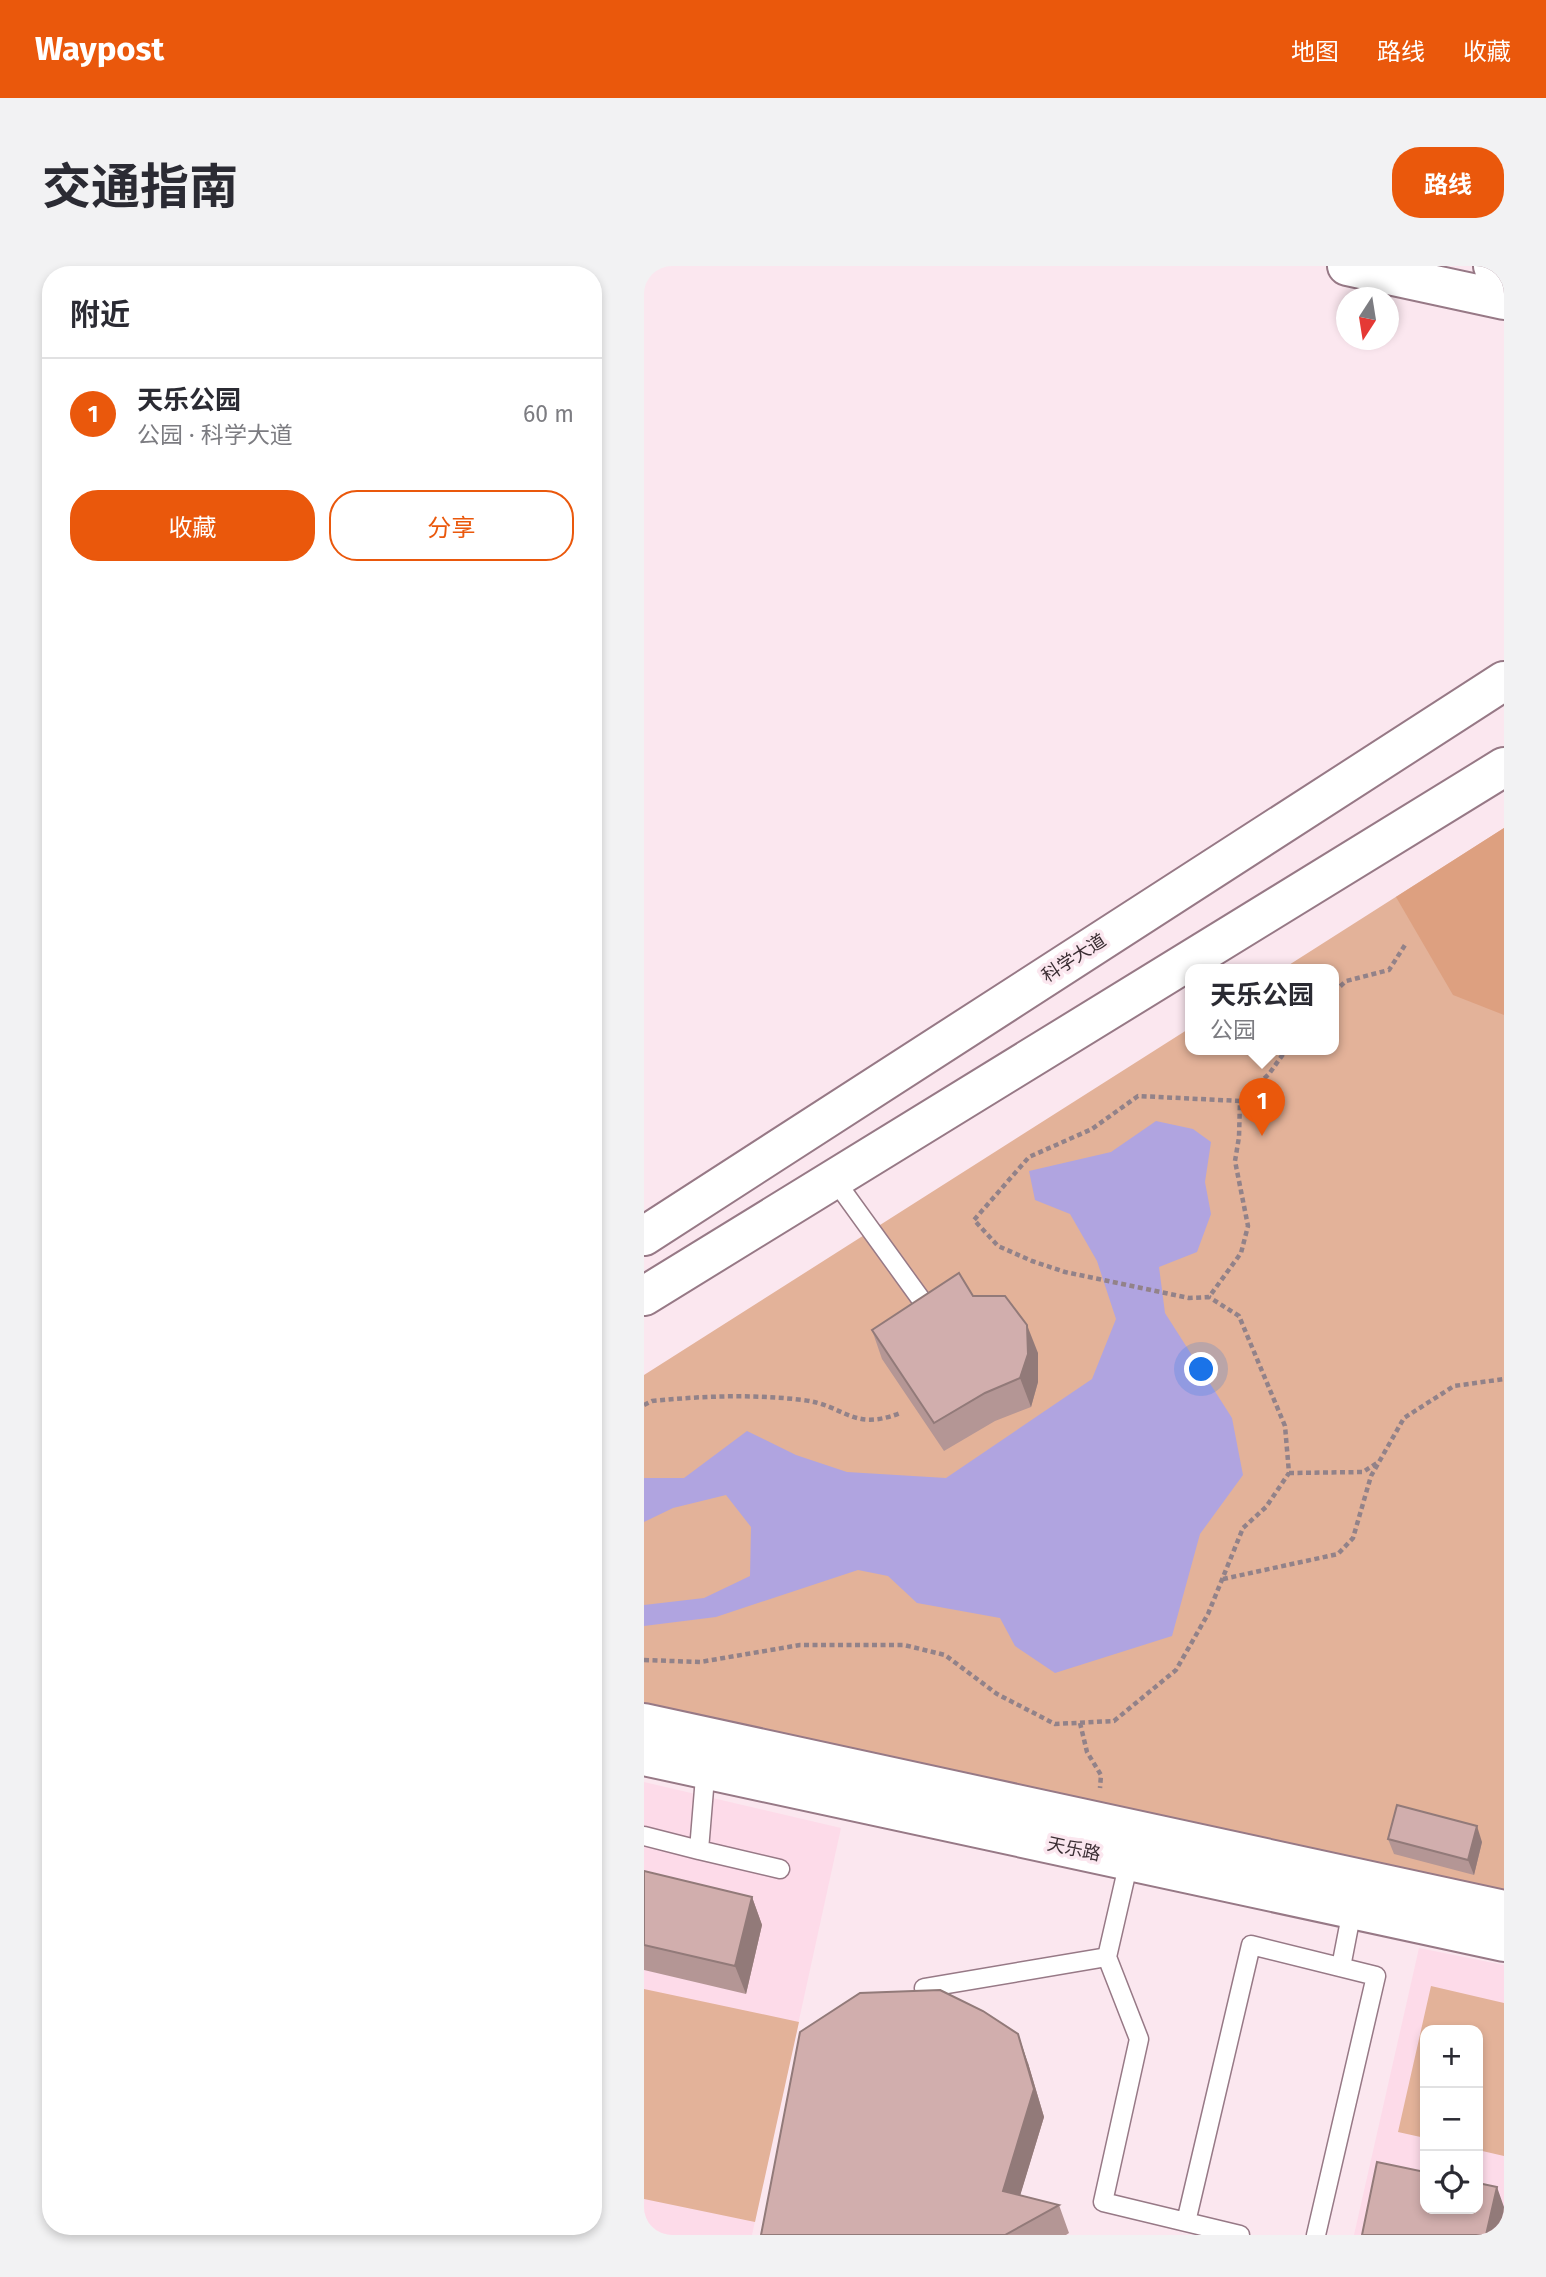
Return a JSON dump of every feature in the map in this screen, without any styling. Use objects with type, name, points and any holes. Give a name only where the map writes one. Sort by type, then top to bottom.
[{"type":"main road","points":[[1348,266],[1504,300]]},
{"type":"main road","points":[[1493,266],[1504,268]]},
{"type":"main road","name":"科学大道","points":[[644,1236],[1504,681]]},
{"type":"main road","points":[[644,1296],[1504,767]]},
{"type":"main road","name":"天乐路","points":[[644,1723],[707,1753],[1356,1894],[1504,1942]]},
{"type":"main road","name":"天乐路","points":[[644,1756],[707,1753],[1098,1822],[1132,1845]]},
{"type":"main road","name":"天乐路","points":[[1356,1894],[1504,1910]]},
{"type":"lane","points":[[834,1179],[928,1309]]},
{"type":"lane","points":[[699,1850],[707,1753]]},
{"type":"lane","points":[[644,1836],[780,1869]]},
{"type":"lane","points":[[1132,1845],[1107,1957],[1139,2039],[1103,2202],[1240,2235]]},
{"type":"lane","points":[[1341,1967],[1356,1894]]},
{"type":"lane","points":[[1186,2222],[1251,1945],[1376,1976],[1316,2235]]},
{"type":"lane","points":[[924,1988],[1107,1957]]},
{"type":"path","points":[[1339,987],[1346,981],[1389,970],[1405,945]]},
{"type":"path","points":[[1209,1297],[1241,1253],[1248,1226],[1235,1161],[1240,1101],[1269,1074],[1282,1055]]},
{"type":"path","points":[[644,1660],[700,1662],[800,1645],[904,1645],[945,1655],[997,1694],[1055,1724],[1114,1721],[1176,1670],[1208,1614],[1243,1528],[1266,1507],[1289,1472],[1285,1426],[1239,1316],[1209,1297],[1189,1298],[1065,1272],[998,1246],[974,1220],[1029,1157],[1092,1129],[1138,1096],[1240,1101]]},
{"type":"path","points":[[1222,1580],[1338,1554],[1353,1538],[1371,1476],[1404,1418],[1454,1386],[1504,1379]]},
{"type":"path","points":[[644,1405],[652,1401],[730,1394],[806,1400],[877,1422],[900,1413]]},
{"type":"path","points":[[1289,1472],[1363,1472],[1380,1460]]},
{"type":"path","points":[[1080,1723],[1087,1752],[1101,1775],[1098,1822]]},
{"type":"shaded area","points":[[1504,828],[1504,1893],[644,1710],[644,1375],[1185,1031],[1185,1055],[1339,1055],[1339,964],[1290,964]]},
{"type":"shaded area","points":[[1504,828],[1504,1015],[1453,995],[1396,897]]},
{"type":"shaded area","points":[[1156,1121],[1193,1129],[1211,1142],[1205,1182],[1211,1214],[1197,1252],[1159,1267],[1165,1313],[1232,1418],[1243,1475],[1200,1534],[1172,1636],[1055,1673],[1015,1646],[1000,1618],[917,1603],[888,1576],[858,1570],[716,1617],[644,1626],[644,1605],[704,1598],[750,1576],[751,1527],[726,1495],[673,1508],[644,1522],[644,1478],[684,1478],[747,1431],[796,1455],[847,1472],[946,1478],[1092,1379],[1116,1319],[1097,1261],[1070,1214],[1035,1200],[1029,1171],[1111,1152]]},
{"type":"shaded area","points":[[644,1782],[841,1828],[752,2235],[644,2235]]},
{"type":"shaded area","points":[[1419,1948],[1504,1965],[1504,2235],[1354,2235]]},
{"type":"shaded area","points":[[1431,1986],[1504,2003],[1504,2156],[1483,2151],[1483,2025],[1422,2025]]},
{"type":"shaded area","points":[[644,1989],[799,2022],[755,2222],[644,2199]]},
{"type":"shaded area","points":[[1420,2035],[1420,2137],[1398,2132]]},
{"type":"building","points":[[959,1273],[973,1296],[1005,1296],[1027,1325],[1028,1354],[1020,1378],[985,1393],[934,1423],[872,1330]]},
{"type":"building","points":[[1397,1805],[1477,1826],[1468,1860],[1388,1839]]},
{"type":"building","points":[[644,1871],[752,1897],[735,1966],[644,1945]]},
{"type":"building","points":[[940,1990],[983,2011],[1018,2034],[1034,2089],[1003,2191],[1059,2205],[1005,2235],[761,2235],[800,2032],[860,1993]]},
{"type":"building","points":[[1377,2162],[1420,2171],[1420,2214],[1483,2214],[1483,2184],[1497,2187],[1486,2235],[1362,2235]]},
{"type":"place","name":"天乐公园","points":[[1262,1136]]}]
